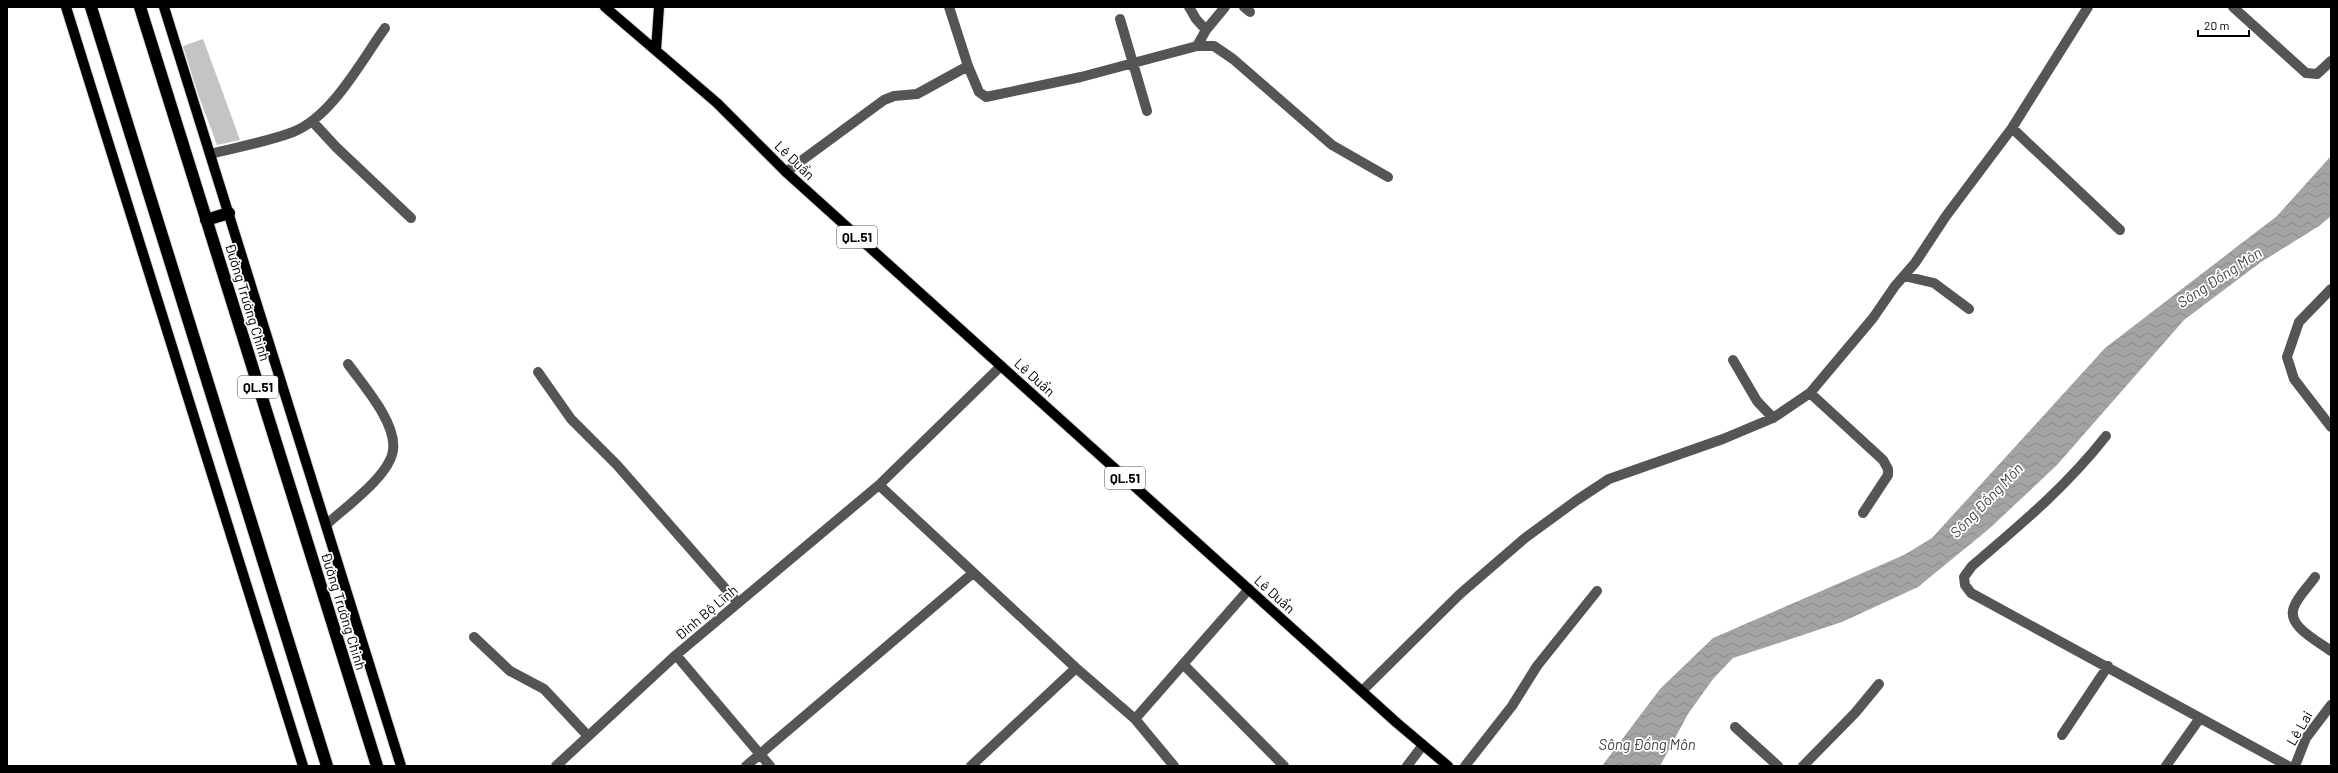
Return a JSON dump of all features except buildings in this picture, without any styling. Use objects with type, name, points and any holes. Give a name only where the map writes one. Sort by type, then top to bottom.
[{"type":"highway","points":[[91,7],[327,766]]},
{"type":"highway","name":"Đường Trường Chinh","points":[[140,7],[376,766]]},
{"type":"highway","points":[[206,220],[229,213]]},
{"type":"main road","points":[[66,7],[303,766]]},
{"type":"main road","name":"Đường Trường Chinh","points":[[164,7],[401,766]]},
{"type":"main road","name":"Lê Duẩn","points":[[605,7],[717,103],[786,172],[1362,691],[1448,766]]},
{"type":"main road","points":[[656,50],[659,7]]},
{"type":"street","points":[[949,7],[968,66],[979,92],[986,97],[1001,96],[1133,65],[1197,46],[1214,46],[1233,59],[1332,145],[1388,177]]},
{"type":"street","points":[[1189,7],[1206,30]]},
{"type":"street","points":[[1197,46],[1206,30],[1225,7]]},
{"type":"street","points":[[1362,691],[1460,594],[1526,538],[1577,500],[1609,479],[1722,439],[1773,418],[1810,392],[1873,318],[1904,276],[1916,263],[1946,216],[2012,128],[2088,7]]},
{"type":"street","points":[[2233,7],[2306,72],[2317,74],[2331,61]]},
{"type":"street","points":[[1120,19],[1147,111]]},
{"type":"street","points":[[210,154],[293,132],[312,121],[330,104],[385,28]]},
{"type":"street","points":[[786,172],[884,100],[894,96],[917,94],[968,66]]},
{"type":"street","points":[[312,121],[336,147],[411,218]]},
{"type":"street","points":[[2012,128],[2120,230]]},
{"type":"street","points":[[1904,276],[1934,283],[1969,309]]},
{"type":"street","points":[[2331,289],[2299,322],[2291,340],[2287,357],[2294,379],[2331,427]]},
{"type":"street","points":[[1733,360],[1757,401],[1773,418]]},
{"type":"street","points":[[326,525],[372,483],[386,468],[393,450],[392,435],[376,402],[348,364]]},
{"type":"street","name":"Đinh Bộ Lĩnh","points":[[556,766],[676,655],[879,485],[1001,366]]},
{"type":"street","points":[[538,372],[571,419],[617,466],[738,603]]},
{"type":"street","points":[[1810,392],[1883,460],[1888,469],[1888,475],[1863,513]]},
{"type":"street","points":[[2106,436],[2083,465],[2035,512],[1972,566],[1964,577],[1965,585],[1971,593],[2108,666],[2288,766]]},
{"type":"street","points":[[879,485],[1076,668],[1134,719],[1174,766]]},
{"type":"street","points":[[746,766],[973,573]]},
{"type":"street","points":[[2315,577],[2294,606],[2292,614],[2295,623],[2331,651]]},
{"type":"street","points":[[1134,719],[1184,665],[1249,589]]},
{"type":"street","points":[[1464,766],[1512,706],[1537,666],[1597,591]]},
{"type":"street","points":[[474,636],[510,671],[544,689],[588,736]]},
{"type":"street","points":[[676,655],[770,766]]},
{"type":"street","points":[[1184,665],[1284,766]]},
{"type":"street","points":[[2062,735],[2108,666]]},
{"type":"street","points":[[971,766],[1076,668]]},
{"type":"street","points":[[1810,764],[1879,684]]},
{"type":"street","name":"Lê Lai","points":[[2295,766],[2306,738],[2331,705]]},
{"type":"street","points":[[2166,766],[2200,718]]},
{"type":"street","points":[[1736,727],[1778,766]]},
{"type":"street","points":[[1407,766],[1423,745]]},
{"type":"water","name":"Sông Đồng Môn","points":[[2331,156],[2331,216],[2319,226],[2261,262],[2184,320],[2057,465],[1990,528],[1918,587],[1842,622],[1733,658],[1713,679],[1688,714],[1660,766],[1602,766],[1660,689],[1713,638],[1904,555],[1932,538],[2105,348],[2277,216]]}]
